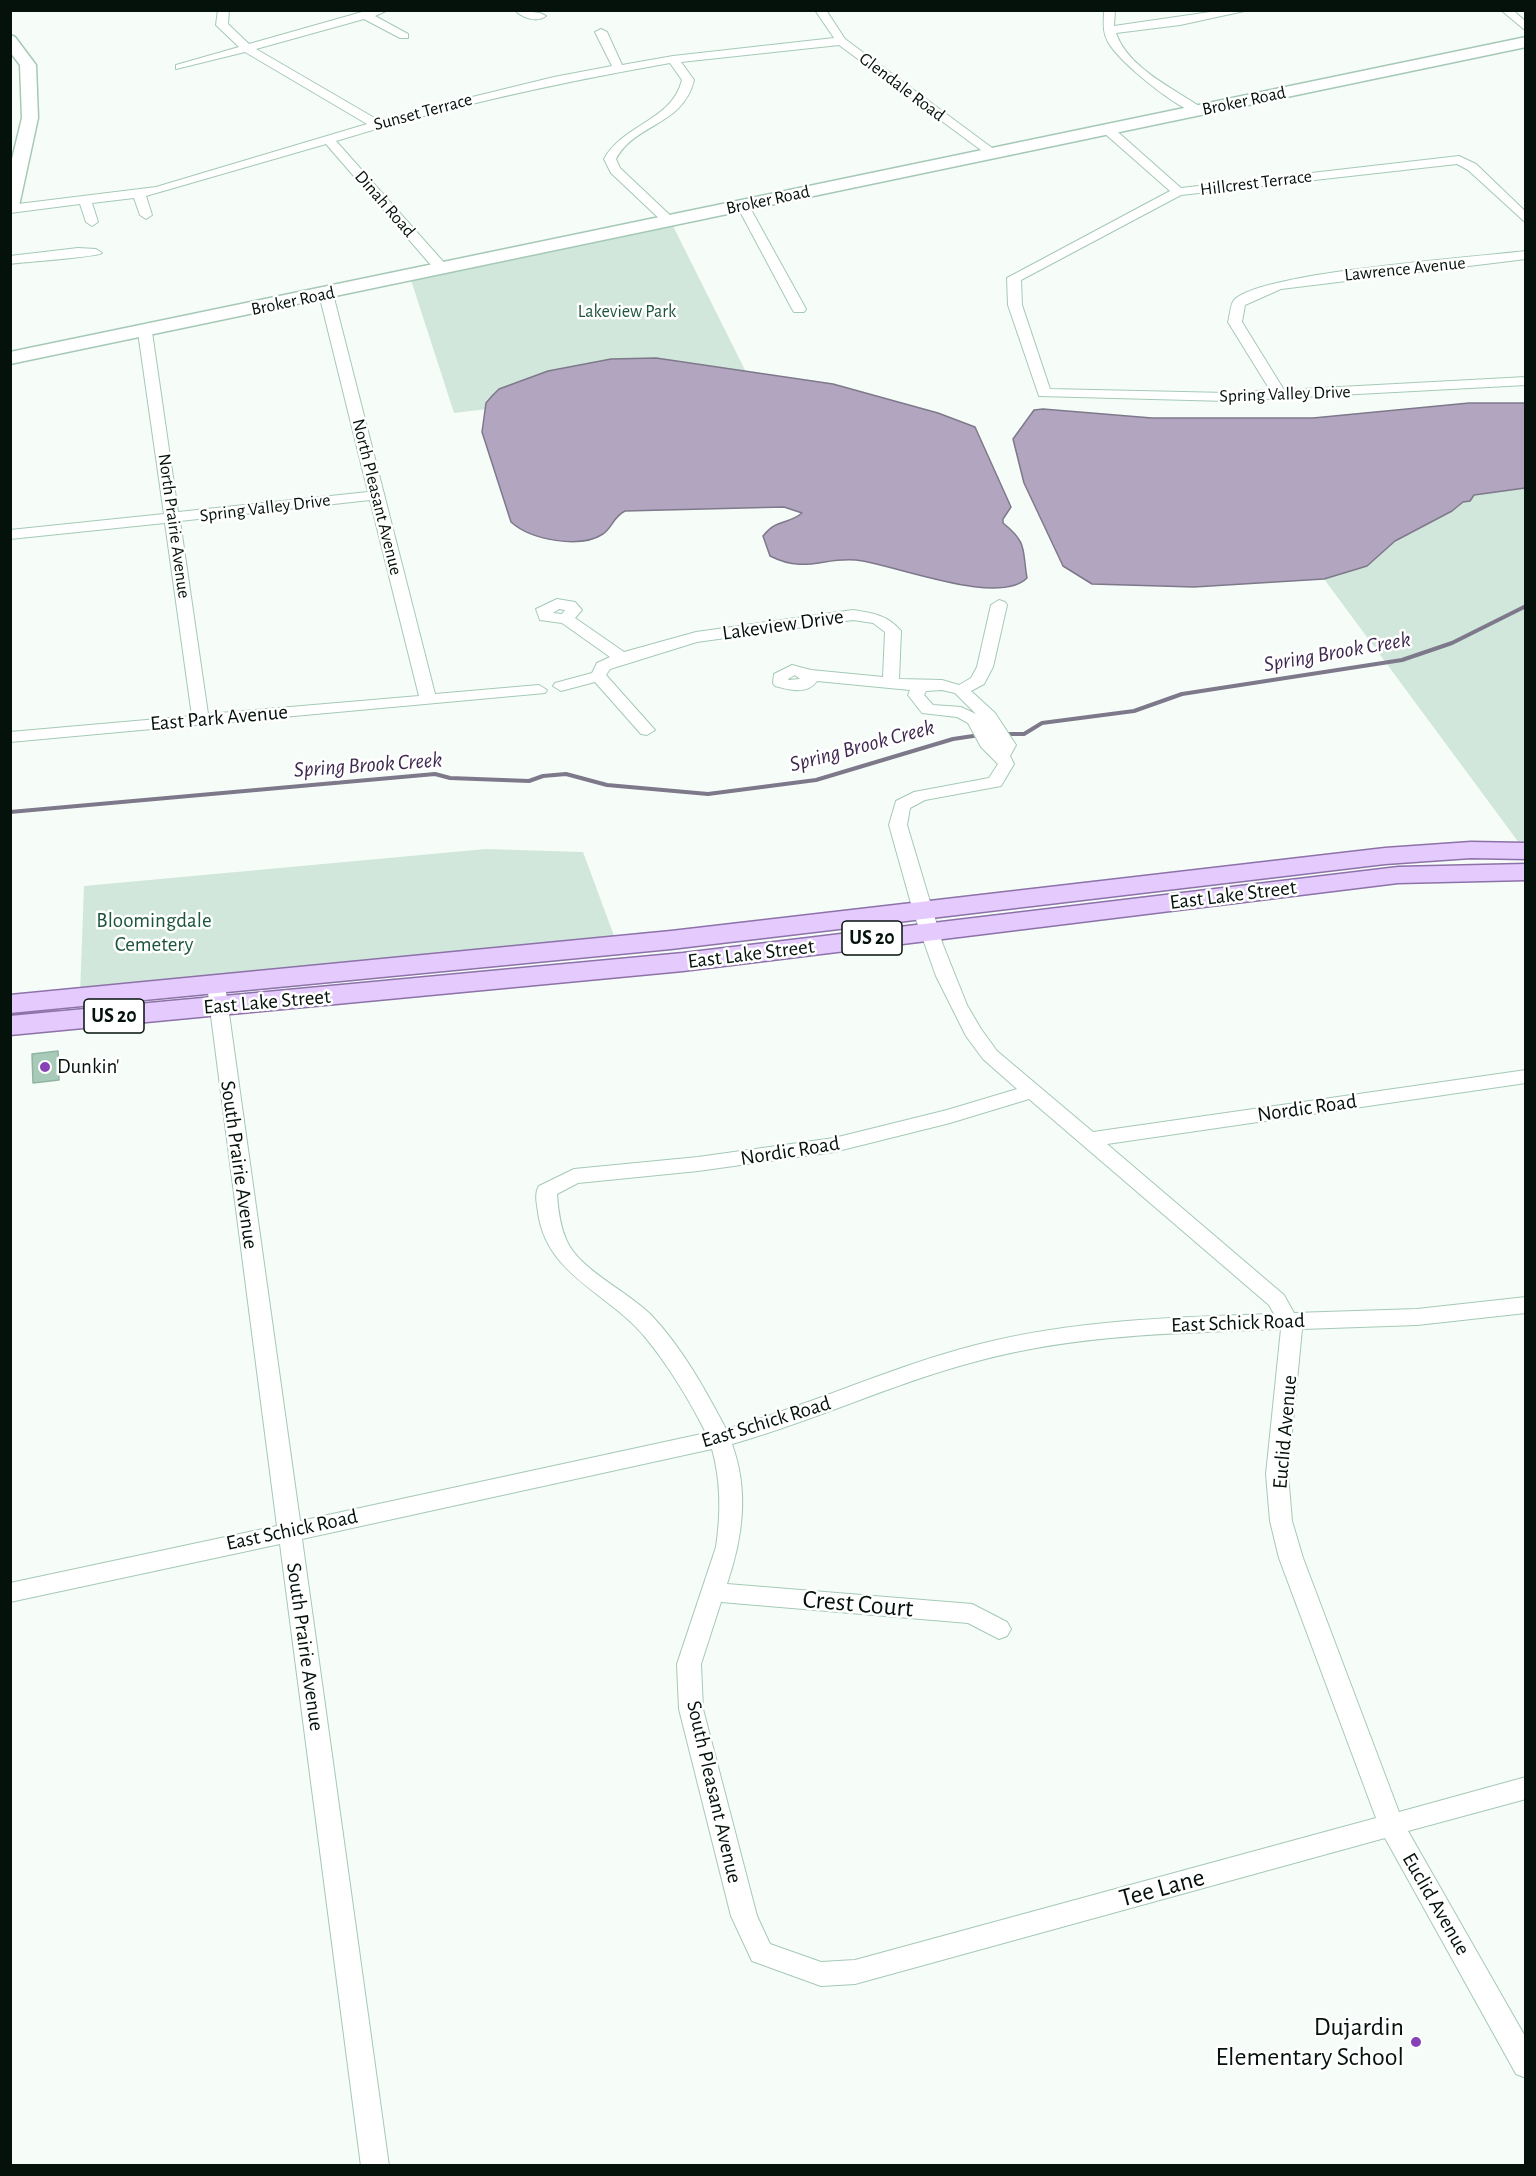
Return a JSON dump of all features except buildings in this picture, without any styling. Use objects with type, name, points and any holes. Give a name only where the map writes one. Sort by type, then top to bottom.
[{"type":"main road","name":"East Lake Street","points":[[926,920],[1385,856],[1471,850],[1526,850]]},
{"type":"main road","name":"East Lake Street","points":[[10,1026],[217,996],[662,941],[926,920],[1398,875],[1526,872]]},
{"type":"main road","name":"East Lake Street","points":[[10,1004],[217,996]]},
{"type":"street","points":[[224,10],[222,25],[248,49],[376,124]]},
{"type":"street","points":[[180,67],[383,10]]},
{"type":"street","points":[[520,10],[525,14],[540,16]]},
{"type":"street","name":"Glendale Road","points":[[820,10],[841,40],[993,153]]},
{"type":"street","points":[[1110,10],[1109,30],[1121,52],[1197,110]]},
{"type":"street","points":[[1109,30],[1180,22],[1244,10]]},
{"type":"street","points":[[1506,10],[1526,28]]},
{"type":"street","points":[[366,15],[404,36]]},
{"type":"street","points":[[601,32],[618,68]]},
{"type":"street","points":[[10,207],[16,167],[30,118],[28,65],[11,40]]},
{"type":"street","name":"Sunset Terrace","points":[[10,207],[139,195],[182,185],[376,124],[490,94],[618,68],[673,59],[841,40]]},
{"type":"street","name":"Broker Road","points":[[10,358],[145,332],[1526,42]]},
{"type":"street","points":[[669,221],[615,170],[610,159],[616,149],[685,96],[688,80],[673,59]]},
{"type":"street","points":[[1107,129],[1178,192]]},
{"type":"street","name":"Dinah Road","points":[[328,139],[442,269]]},
{"type":"street","points":[[1470,149],[1459,160],[1473,167],[1526,219]]},
{"type":"street","name":"Hillcrest Terrace","points":[[1044,393],[1015,305],[1014,279],[1178,192],[1459,160]]},
{"type":"street","points":[[139,195],[146,215]]},
{"type":"street","points":[[85,201],[92,222]]},
{"type":"street","points":[[742,206],[799,309]]},
{"type":"street","points":[[10,260],[78,252],[96,253]]},
{"type":"street","name":"Lawrence Avenue","points":[[1280,395],[1238,328],[1235,314],[1239,303],[1253,293],[1285,283],[1526,255]]},
{"type":"street","name":"North Pleasant Avenue","points":[[326,294],[428,700]]},
{"type":"street","name":"North Prairie Avenue","points":[[145,332],[201,720]]},
{"type":"street","name":"Spring Valley Drive","points":[[1044,393],[1164,397],[1280,395],[1526,381]]},
{"type":"street","name":"Spring Valley Drive","points":[[10,535],[377,495]]},
{"type":"street","points":[[961,690],[978,681],[984,667],[999,605]]},
{"type":"street","name":"Lakeview Drive","points":[[598,676],[603,666],[622,658],[696,637],[853,615],[878,619],[893,631],[891,681]]},
{"type":"street","points":[[566,619],[622,658]]},
{"type":"street","points":[[808,675],[891,681],[920,686],[942,685],[961,690],[988,717],[993,739],[1006,764],[995,782],[920,796],[902,805],[898,825],[926,920]]},
{"type":"street","points":[[561,686],[598,676],[647,730]]},
{"type":"street","points":[[920,686],[916,695],[928,709],[961,712],[975,720],[993,739]]},
{"type":"street","name":"East Park Avenue","points":[[10,737],[539,690]]},
{"type":"street","name":"Euclid Avenue","points":[[926,920],[966,1020],[976,1038],[990,1055],[1277,1300],[1289,1319],[1293,1331],[1292,1361],[1277,1474],[1281,1521],[1291,1558],[1392,1826],[1526,2065]]},
{"type":"street","name":"South Prairie Avenue","points":[[217,996],[375,2166]]},
{"type":"street","name":"Nordic Road","points":[[1088,1140],[1526,1076]]},
{"type":"street","name":"Nordic Road","points":[[541,1189],[574,1176],[698,1164],[834,1145],[950,1116],[1031,1091]]},
{"type":"street","name":"South Pleasant Avenue","points":[[541,1189],[553,1237],[565,1259],[591,1281],[628,1306],[654,1331],[719,1439],[733,1498],[728,1547],[689,1664],[691,1709],[744,1916],[761,1953],[798,1966]]},
{"type":"street","name":"East Schick Road","points":[[10,1593],[719,1439],[787,1420],[907,1373],[1008,1346],[1086,1332],[1146,1326],[1289,1319],[1417,1317],[1526,1305]]},
{"type":"street","name":"Crest Court","points":[[713,1592],[972,1614],[999,1629]]},
{"type":"street","name":"Tee Lane","points":[[798,1966],[821,1974],[855,1972],[1526,1788]]},
{"type":"green space","name":"Lakeview Park","points":[[671,222],[749,378],[454,413],[410,277]]},
{"type":"green space","points":[[1525,469],[1525,851],[1324,579],[1404,530]]},
{"type":"green space","name":"Bloomingdale Cemetery","points":[[486,849],[583,852],[616,941],[80,994],[84,886]]},
{"type":"shaded area","points":[[656,358],[833,384],[938,413],[975,427],[1011,507],[1003,523],[1020,542],[1024,553],[1027,578],[1013,586],[993,588],[945,581],[856,560],[804,564],[783,561],[770,556],[763,536],[773,526],[802,513],[784,507],[625,511],[603,534],[593,539],[569,542],[531,534],[511,522],[482,432],[486,403],[492,396],[499,389],[548,371],[611,359]]},
{"type":"shaded area","points":[[1469,403],[1525,403],[1525,488],[1474,495],[1470,501],[1463,502],[1452,511],[1395,541],[1367,566],[1324,579],[1194,587],[1092,584],[1063,566],[1024,483],[1013,439],[1034,410],[1043,409],[1152,418],[1313,418]]},
{"type":"waterway","name":"Spring Brook Creek","points":[[1003,734],[1024,734],[1042,723],[1134,711],[1182,694],[1402,660],[1452,643],[1526,606]]},
{"type":"waterway","name":"Spring Brook Creek","points":[[10,812],[435,774],[450,778],[529,781],[543,776],[566,774],[607,785],[708,794],[816,780],[953,739],[980,735]]},
{"type":"place","name":"Dunkin'","points":[[45,1067]]},
{"type":"place","name":"Dujardin Elementary School","points":[[1416,2042]]}]
